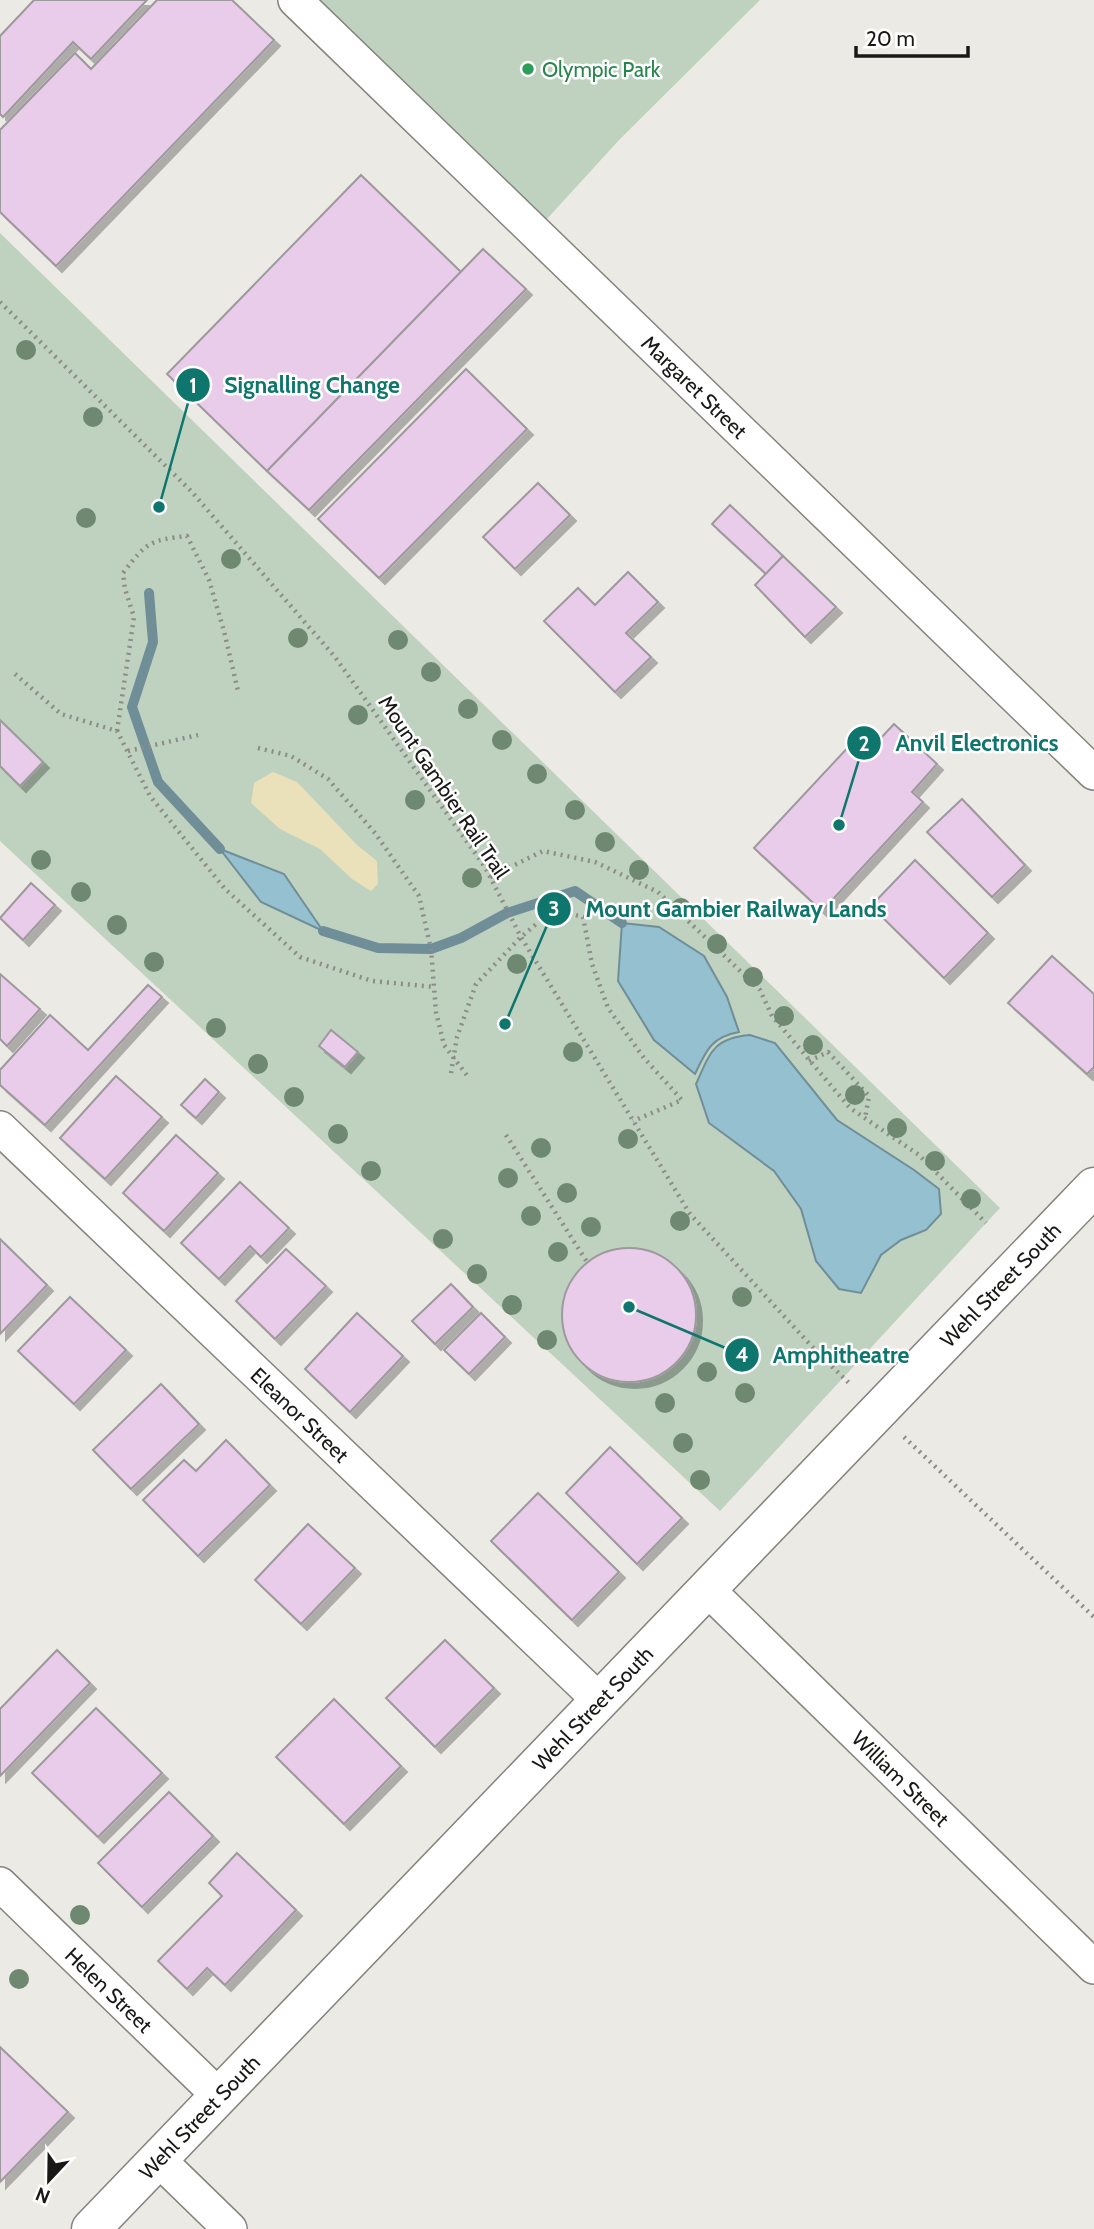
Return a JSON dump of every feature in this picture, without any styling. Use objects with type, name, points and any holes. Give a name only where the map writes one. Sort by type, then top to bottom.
[{"type":"street","name":"Margaret Street","points":[[295,0],[1094,773]]},
{"type":"street","name":"Eleanor Street","points":[[0,1128],[600,1701]]},
{"type":"street","name":"Wehl Street South","points":[[91,2229],[1094,1187]]},
{"type":"street","name":"William Street","points":[[707,1589],[1094,1967]]},
{"type":"street","name":"Helen Street","points":[[0,1884],[219,2096]]},
{"type":"street","points":[[158,2159],[230,2229]]},
{"type":"path","name":"Mount Gambier Rail Trail","points":[[0,302],[191,491],[335,657],[490,877],[521,937],[690,1214],[817,1352],[1094,1617]]},
{"type":"path","points":[[238,691],[209,580],[187,536],[158,539],[139,552],[123,573],[134,617],[117,730],[150,796],[225,889],[300,957],[372,981],[435,988]]},
{"type":"path","points":[[15,674],[61,714],[117,730]]},
{"type":"path","points":[[128,751],[198,735]]},
{"type":"path","points":[[258,748],[291,756],[328,779],[374,833],[419,896],[431,949],[436,1012],[444,1045],[469,1078]]},
{"type":"path","points":[[490,877],[544,852],[595,862],[658,892],[760,990],[772,1016],[850,1108],[919,1155],[986,1223]]},
{"type":"path","points":[[451,1073],[457,1037],[475,984],[521,937],[555,909],[583,918],[592,964],[608,1008],[644,1058],[682,1100],[634,1121]]},
{"type":"path","points":[[809,1061],[828,1052],[869,1096],[865,1118]]},
{"type":"path","points":[[506,1135],[587,1262]]},
{"type":"green space","name":"Olympic Park","points":[[295,0],[760,0],[620,139],[535,232]]},
{"type":"green space","points":[[0,233],[1000,1208],[720,1511],[0,841]]},
{"type":"sand","points":[[273,772],[297,782],[357,845],[377,861],[378,884],[371,891],[352,879],[320,849],[280,829],[251,803],[254,783]]},
{"type":"water","points":[[220,849],[284,874],[323,931],[261,902]]},
{"type":"water","points":[[622,923],[659,927],[704,956],[727,997],[739,1032],[716,1041],[706,1052],[695,1074],[654,1040],[618,981]]},
{"type":"water","points":[[750,1035],[775,1043],[837,1120],[939,1189],[941,1214],[926,1230],[901,1240],[881,1255],[861,1293],[839,1289],[816,1261],[801,1209],[774,1171],[709,1123],[696,1084],[705,1064],[720,1044]]},
{"type":"building","points":[[34,0],[147,0],[91,59],[73,42],[3,117],[0,114],[0,36]]},
{"type":"building","points":[[157,0],[232,0],[274,40],[56,266],[0,212],[0,130],[75,53],[91,69]]},
{"type":"building","points":[[361,175],[461,272],[267,471],[167,374]]},
{"type":"building","points":[[483,249],[526,289],[309,510],[267,471]]},
{"type":"building","points":[[466,369],[527,429],[379,578],[318,519]]},
{"type":"building","points":[[538,483],[570,515],[515,569],[483,537]]},
{"type":"building","points":[[730,505],[783,556],[766,574],[712,524]]},
{"type":"building","points":[[783,556],[836,607],[805,637],[755,585]]},
{"type":"building","points":[[628,572],[658,602],[626,633],[651,657],[615,692],[544,621],[578,588],[595,605]]},
{"type":"building","points":[[0,720],[43,762],[20,786],[0,766]]},
{"type":"building","points":[[894,724],[937,764],[912,792],[923,802],[822,911],[754,848],[853,742],[866,754]]},
{"type":"building","points":[[962,799],[1025,865],[992,897],[927,832]]},
{"type":"building","points":[[915,860],[988,933],[944,978],[871,906]]},
{"type":"building","points":[[31,883],[55,905],[23,940],[0,918]]},
{"type":"building","points":[[1052,956],[1094,994],[1094,1067],[1087,1074],[1008,1003]]},
{"type":"building","points":[[0,974],[40,1009],[7,1046],[0,1039]]},
{"type":"building","points":[[148,985],[162,997],[45,1125],[0,1085],[0,1070],[50,1015],[88,1050]]},
{"type":"building","points":[[331,1030],[358,1052],[345,1067],[319,1046]]},
{"type":"building","points":[[116,1076],[162,1117],[105,1179],[60,1138]]},
{"type":"building","points":[[205,1079],[219,1092],[196,1118],[181,1105]]},
{"type":"building","points":[[176,1135],[218,1173],[164,1231],[123,1193]]},
{"type":"building","points":[[240,1182],[289,1228],[261,1257],[250,1246],[219,1279],[181,1243]]},
{"type":"building","points":[[0,1239],[47,1285],[0,1334]]},
{"type":"building","points":[[629,1248],[655,1253],[676,1268],[691,1289],[696,1315],[691,1341],[676,1362],[655,1377],[629,1382],[603,1377],[582,1362],[567,1341],[562,1315],[567,1289],[582,1268],[603,1253]]},
{"type":"building","points":[[286,1249],[326,1286],[275,1339],[236,1301]]},
{"type":"building","points":[[451,1284],[473,1307],[435,1344],[412,1321]]},
{"type":"building","points":[[70,1297],[126,1350],[74,1404],[18,1351]]},
{"type":"building","points":[[357,1313],[403,1356],[350,1412],[305,1369]]},
{"type":"building","points":[[481,1313],[505,1337],[469,1374],[444,1350]]},
{"type":"building","points":[[161,1384],[199,1424],[131,1489],[93,1450]]},
{"type":"building","points":[[226,1440],[270,1485],[198,1556],[143,1500],[184,1460],[196,1471]]},
{"type":"building","points":[[610,1447],[682,1518],[637,1564],[566,1493]]},
{"type":"building","points":[[538,1493],[619,1572],[572,1620],[491,1541]]},
{"type":"building","points":[[308,1524],[355,1568],[301,1624],[255,1580]]},
{"type":"building","points":[[445,1640],[494,1688],[435,1747],[386,1698]]},
{"type":"building","points":[[57,1650],[90,1683],[0,1776],[0,1709]]},
{"type":"building","points":[[334,1699],[401,1766],[344,1824],[276,1757]]},
{"type":"building","points":[[96,1708],[162,1773],[98,1837],[32,1773]]},
{"type":"building","points":[[169,1792],[213,1836],[142,1907],[98,1863]]},
{"type":"building","points":[[237,1853],[296,1910],[225,1985],[207,1968],[187,1989],[158,1961],[222,1896],[209,1883]]},
{"type":"building","points":[[0,2047],[68,2112],[0,2182]]},
{"type":"waterway","points":[[149,593],[153,642],[132,707],[158,782],[220,849]]},
{"type":"waterway","points":[[323,931],[378,948],[431,949],[461,938],[507,913],[575,891],[622,923]]},
{"type":"place","name":"Olympic Park","points":[[528,69]]},
{"type":"place","name":"Signalling Change","points":[[159,507]]},
{"type":"place","name":"Anvil Electronics","points":[[839,825]]},
{"type":"place","name":"Mount Gambier Railway Lands","points":[[505,1024]]},
{"type":"place","name":"Amphitheatre","points":[[629,1307]]}]
